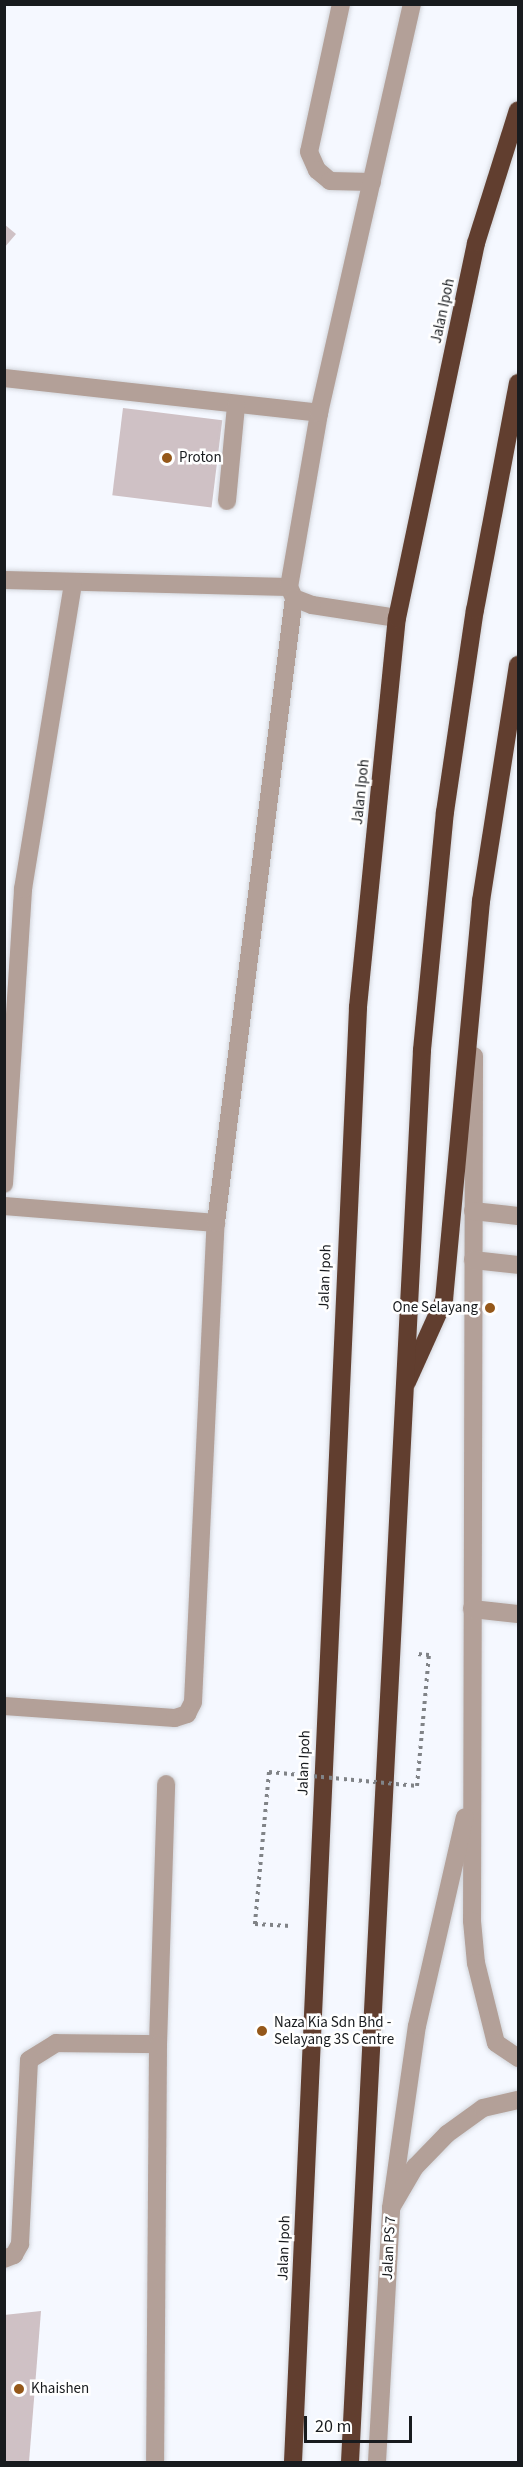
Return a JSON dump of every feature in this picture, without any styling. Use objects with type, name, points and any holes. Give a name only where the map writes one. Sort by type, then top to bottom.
[{"type":"highway","name":"Jalan Ipoh","points":[[293,2463],[315,1927],[358,1007],[397,618],[476,243],[519,110]]},
{"type":"highway","points":[[350,2463],[422,1050],[445,812],[475,610],[519,383]]},
{"type":"highway","points":[[403,1392],[444,1300],[481,901],[513,734],[519,665]]},
{"type":"street","points":[[341,4],[309,152],[317,170],[330,181],[372,182]]},
{"type":"street","points":[[4,1706],[175,1718],[188,1714],[193,1702],[216,1223],[291,592],[319,413],[412,4]]},
{"type":"street","points":[[4,378],[319,413]]},
{"type":"street","points":[[227,501],[236,405]]},
{"type":"street","points":[[4,580],[291,592],[312,604],[397,618]]},
{"type":"street","points":[[4,1184],[23,890],[73,583]]},
{"type":"street","points":[[474,982],[472,1786],[476,1963],[496,2043],[519,2058]]},
{"type":"street","points":[[4,1206],[216,1223]]},
{"type":"street","points":[[473,1211],[519,1216]]},
{"type":"street","points":[[473,1260],[519,1265]]},
{"type":"street","points":[[472,1608],[519,1614]]},
{"type":"street","points":[[155,2463],[158,2044],[165,1784]]},
{"type":"street","points":[[392,2208],[417,2026],[472,1786]]},
{"type":"street","points":[[4,2259],[14,2255],[20,2244],[29,2060],[56,2043],[158,2044]]},
{"type":"street","name":"Jalan PS 7","points":[[377,2463],[392,2208],[415,2167],[447,2134],[483,2108],[519,2100]]},
{"type":"path","points":[[315,1927],[255,1924],[268,1772],[417,1786],[424,1714]]},
{"type":"building","points":[[4,224],[16,234],[4,248]]},
{"type":"building","name":"Proton","points":[[123,408],[222,420],[212,508],[112,495]]},
{"type":"building","name":"Khaishen","points":[[41,2311],[29,2462],[4,2462],[4,2315]]},
{"type":"place","name":"Proton","points":[[167,458]]},
{"type":"place","name":"One Selayang","points":[[490,1308]]},
{"type":"place","name":"Naza Kia Sdn Bhd - Selayang 3S Centre","points":[[262,2031]]},
{"type":"place","name":"Khaishen","points":[[19,2389]]}]
